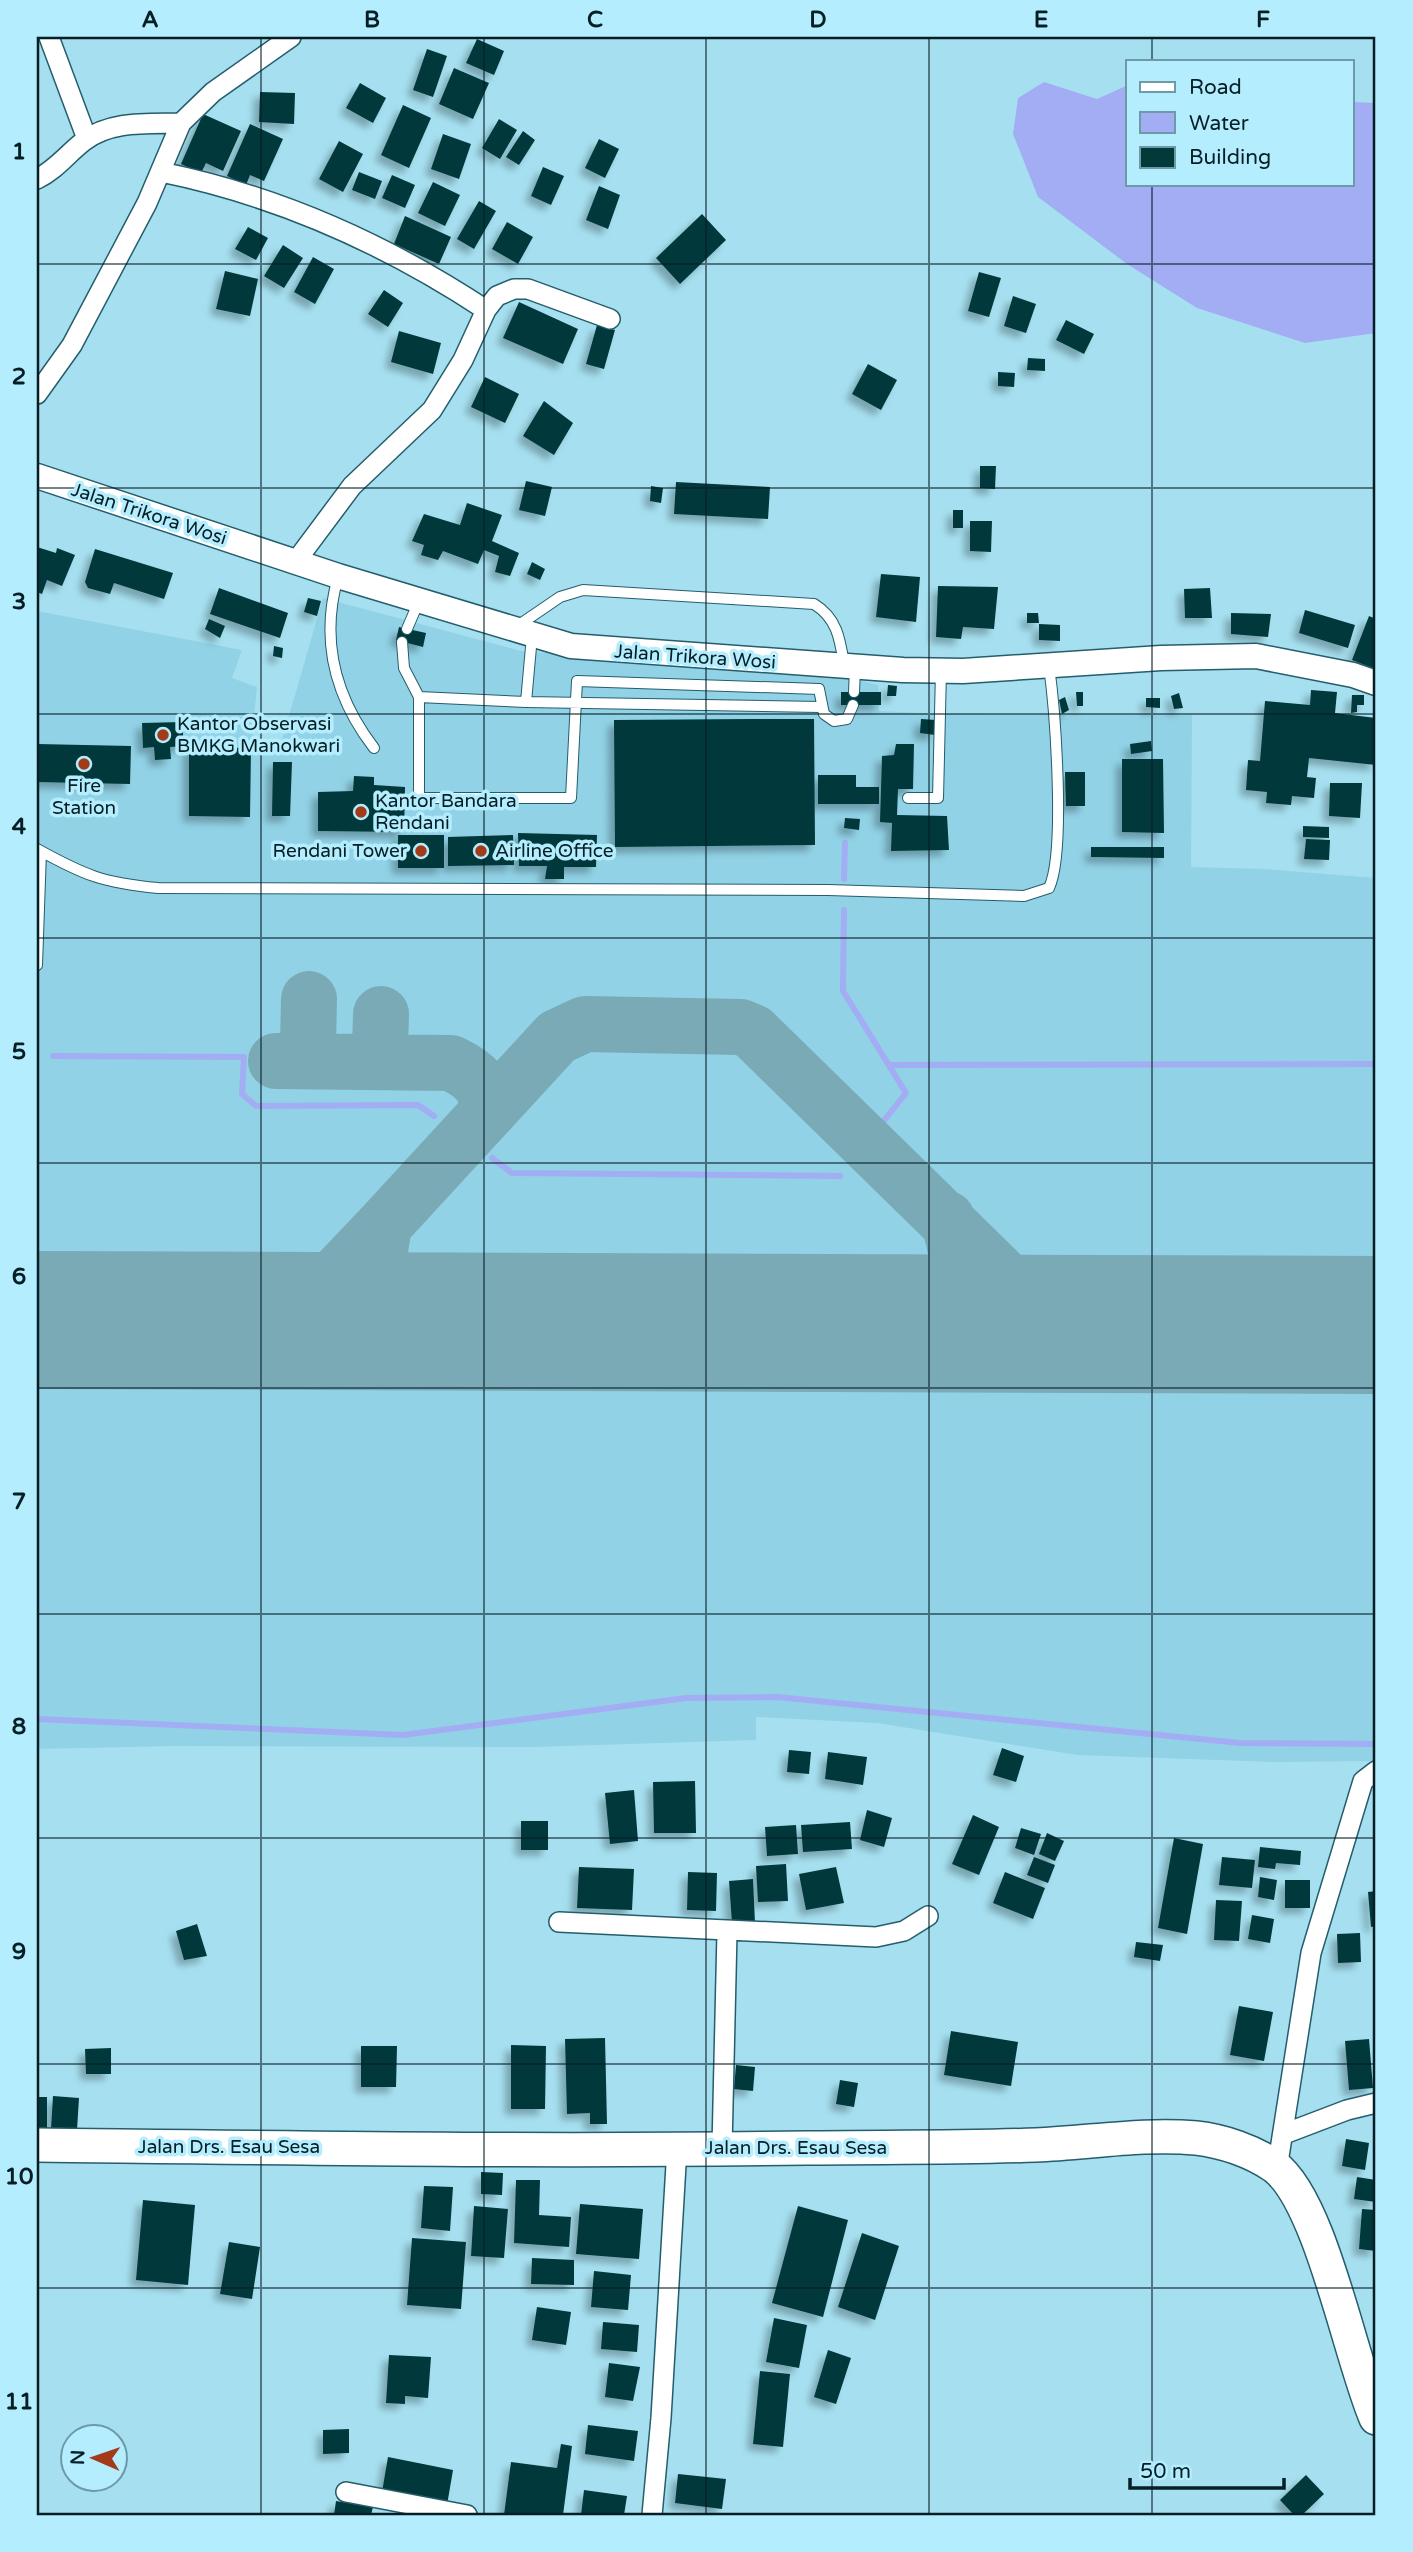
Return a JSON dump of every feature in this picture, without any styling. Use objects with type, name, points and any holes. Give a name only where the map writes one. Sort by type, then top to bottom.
[{"type":"highway","name":"Jalan Drs. Esau Sesa","points":[[37,2145],[722,2148],[1033,2145],[1184,2137],[1242,2149],[1278,2169],[1293,2184],[1309,2215],[1376,2418]]},
{"type":"street","points":[[49,37],[87,139]]},
{"type":"street","points":[[37,394],[49,381],[72,345],[161,172],[181,123],[212,92],[291,37]]},
{"type":"street","points":[[37,178],[55,170],[87,139],[117,126],[181,123]]},
{"type":"street","points":[[161,172],[246,192],[339,227],[436,277],[486,310]]},
{"type":"street","points":[[296,561],[352,486],[432,411],[463,360],[486,310],[502,293],[523,288],[541,292],[610,319]]},
{"type":"street","name":"Jalan Trikora Wosi","points":[[37,477],[338,576],[571,646],[851,676],[1049,667],[1161,658],[1256,656],[1353,676],[1376,684]]},
{"type":"street","points":[[1278,2169],[1315,1933],[1363,1781],[1376,1771]]},
{"type":"street","points":[[559,1922],[876,1937],[904,1931],[928,1916]]},
{"type":"street","points":[[722,2148],[727,1931]]},
{"type":"street","points":[[1284,2134],[1347,2110],[1376,2104]]},
{"type":"street","points":[[652,2515],[661,2418],[677,2148]]},
{"type":"street","points":[[346,2492],[467,2515]]},
{"type":"lane","points":[[338,576],[330,613],[333,666],[348,709],[374,748]]},
{"type":"lane","points":[[526,702],[522,633],[571,591],[814,604],[825,611],[838,632],[851,676]]},
{"type":"lane","points":[[407,629],[419,601]]},
{"type":"lane","points":[[402,642],[404,668],[419,697],[419,798],[570,799],[577,681],[819,689],[821,707],[828,718],[841,721],[847,719],[853,705]]},
{"type":"lane","points":[[37,965],[39,850],[77,872],[102,880],[158,888],[828,890],[1024,896],[1037,894],[1049,888],[1056,863],[1056,714],[1049,667]]},
{"type":"lane","points":[[908,798],[938,798],[941,671]]},
{"type":"lane","points":[[419,697],[575,704],[821,707]]},
{"type":"shaded area","points":[[323,598],[521,651],[838,675],[878,685],[879,711],[942,714],[1192,715],[1191,867],[1265,869],[1376,878],[1376,1761],[1275,1762],[1078,1755],[877,1723],[756,1717],[756,1740],[534,1747],[174,1746],[37,1749],[37,611],[242,650],[232,678],[257,687],[252,734],[278,754]]},
{"type":"water","points":[[1044,82],[1097,99],[1126,86],[1126,186],[1354,186],[1354,102],[1376,103],[1376,333],[1305,343],[1197,308],[1127,264],[1038,197],[1013,134],[1018,98]]},
{"type":"building","points":[[477,39],[504,51],[494,75],[466,63]]},
{"type":"building","points":[[427,49],[447,56],[433,97],[413,90]]},
{"type":"building","points":[[454,68],[489,83],[473,119],[439,104]]},
{"type":"building","points":[[360,83],[386,98],[373,123],[346,108]]},
{"type":"building","points":[[260,92],[295,93],[294,124],[259,122]]},
{"type":"building","points":[[403,105],[431,118],[409,168],[381,155]]},
{"type":"building","points":[[203,114],[241,131],[223,171],[206,163],[201,173],[181,164]]},
{"type":"building","points":[[499,119],[517,130],[500,159],[482,148]]},
{"type":"building","points":[[250,124],[283,139],[264,181],[250,175],[246,185],[227,176]]},
{"type":"building","points":[[523,131],[535,140],[519,165],[506,157]]},
{"type":"building","points":[[443,134],[471,144],[459,179],[431,169]]},
{"type":"building","points":[[599,139],[619,149],[605,178],[585,168]]},
{"type":"building","points":[[339,141],[363,154],[343,192],[319,179]]},
{"type":"building","points":[[543,167],[564,176],[551,205],[531,196]]},
{"type":"building","points":[[359,172],[382,181],[375,199],[352,190]]},
{"type":"building","points":[[392,175],[415,185],[405,208],[382,198]]},
{"type":"building","points":[[433,182],[460,195],[445,226],[418,213]]},
{"type":"building","points":[[599,186],[620,195],[608,229],[586,220]]},
{"type":"building","points":[[479,201],[496,211],[474,249],[457,239]]},
{"type":"building","points":[[702,214],[726,240],[680,284],[656,258]]},
{"type":"building","points":[[405,216],[451,237],[439,264],[394,244]]},
{"type":"building","points":[[507,222],[533,237],[518,264],[492,249]]},
{"type":"building","points":[[248,227],[268,238],[256,260],[235,249]]},
{"type":"building","points":[[283,245],[303,258],[284,288],[264,276]]},
{"type":"building","points":[[313,257],[334,269],[315,304],[294,292]]},
{"type":"building","points":[[225,271],[258,279],[250,316],[216,309]]},
{"type":"building","points":[[979,272],[1001,278],[989,317],[968,311]]},
{"type":"building","points":[[384,290],[403,303],[388,327],[368,314]]},
{"type":"building","points":[[1013,296],[1036,304],[1026,333],[1004,326]]},
{"type":"building","points":[[519,302],[578,329],[563,364],[503,338]]},
{"type":"building","points":[[1066,320],[1094,334],[1084,354],[1056,340]]},
{"type":"building","points":[[597,325],[615,330],[604,369],[586,364]]},
{"type":"building","points":[[399,331],[441,343],[433,374],[391,362]]},
{"type":"building","points":[[1028,358],[1045,359],[1045,371],[1027,370]]},
{"type":"building","points":[[868,364],[897,380],[881,410],[852,394]]},
{"type":"building","points":[[998,372],[1015,373],[1014,387],[998,386]]},
{"type":"building","points":[[485,377],[519,394],[505,423],[471,407]]},
{"type":"building","points":[[544,401],[573,423],[554,455],[523,436]]},
{"type":"building","points":[[980,466],[996,466],[995,489],[980,488]]},
{"type":"building","points":[[526,481],[552,487],[545,516],[519,510]]},
{"type":"building","points":[[676,482],[770,487],[768,519],[674,514]]},
{"type":"building","points":[[651,486],[663,488],[661,503],[650,501]]},
{"type":"building","points":[[467,503],[502,515],[492,541],[519,553],[510,576],[495,572],[499,556],[484,550],[478,564],[443,551],[438,560],[421,555],[424,545],[412,541],[424,514],[460,525]]},
{"type":"building","points":[[953,510],[963,510],[963,528],[953,528]]},
{"type":"building","points":[[970,521],[992,521],[991,552],[970,551]]},
{"type":"building","points":[[37,547],[56,553],[57,548],[75,555],[62,586],[47,580],[42,594],[37,592]]},
{"type":"building","points":[[95,549],[173,573],[164,599],[114,583],[110,594],[88,588],[85,582]]},
{"type":"building","points":[[532,562],[545,569],[540,580],[527,574]]},
{"type":"building","points":[[881,574],[920,577],[916,622],[876,617]]},
{"type":"building","points":[[938,586],[998,587],[994,629],[963,627],[961,639],[936,637]]},
{"type":"building","points":[[219,588],[288,613],[280,638],[210,614]]},
{"type":"building","points":[[1210,588],[1212,618],[1185,618],[1184,589]]},
{"type":"building","points":[[308,598],[321,601],[317,616],[304,612]]},
{"type":"building","points":[[1305,610],[1355,625],[1348,648],[1299,633]]},
{"type":"building","points":[[1027,613],[1038,613],[1039,623],[1027,623]]},
{"type":"building","points":[[1231,613],[1271,614],[1268,637],[1231,634]]},
{"type":"building","points":[[1369,616],[1376,619],[1375,669],[1352,660]]},
{"type":"building","points":[[209,619],[225,626],[220,638],[205,629]]},
{"type":"building","points":[[1039,624],[1060,625],[1060,641],[1039,640]]},
{"type":"building","points":[[399,627],[426,633],[423,647],[396,640]]},
{"type":"building","points":[[274,646],[283,648],[282,658],[273,656]]},
{"type":"building","points":[[888,685],[897,686],[896,696],[887,696]]},
{"type":"building","points":[[1311,690],[1337,692],[1335,713],[1376,718],[1376,765],[1309,758],[1307,777],[1316,778],[1314,798],[1292,796],[1291,805],[1266,803],[1267,792],[1246,790],[1248,760],[1260,761],[1265,701],[1310,705]]},
{"type":"building","points":[[841,692],[881,692],[881,705],[841,705]]},
{"type":"building","points":[[1076,692],[1083,692],[1083,706],[1077,706]]},
{"type":"building","points":[[1179,693],[1183,708],[1174,709],[1171,696]]},
{"type":"building","points":[[1352,695],[1364,695],[1364,705],[1357,705],[1357,712],[1351,713]]},
{"type":"building","points":[[1065,697],[1069,710],[1062,714],[1059,700]]},
{"type":"building","points":[[1146,698],[1160,698],[1160,708],[1146,707]]},
{"type":"building","points":[[814,719],[815,845],[615,847],[614,720]]},
{"type":"building","points":[[921,719],[936,720],[935,735],[920,733]]},
{"type":"building","name":"Kantor Observasi BMKG Manokwari","points":[[182,722],[184,746],[170,747],[171,759],[155,760],[154,747],[143,748],[142,723]]},
{"type":"building","points":[[1151,741],[1152,751],[1131,754],[1130,744]]},
{"type":"building","name":"Fire Station","points":[[37,744],[131,746],[130,784],[37,782]]},
{"type":"building","points":[[896,744],[914,744],[913,789],[898,789],[897,815],[947,816],[949,850],[891,851],[892,823],[880,822],[882,756],[894,755]]},
{"type":"building","points":[[189,747],[251,748],[250,817],[189,816]]},
{"type":"building","points":[[1122,759],[1163,759],[1164,833],[1122,832]]},
{"type":"building","points":[[273,762],[292,762],[290,816],[272,816]]},
{"type":"building","points":[[1065,772],[1085,772],[1085,806],[1066,806]]},
{"type":"building","points":[[818,775],[856,775],[856,787],[879,787],[879,804],[818,804]]},
{"type":"building","name":"Kantor Bandara Rendani","points":[[354,776],[374,777],[374,785],[405,787],[404,832],[318,831],[318,792],[353,791]]},
{"type":"building","points":[[1330,783],[1362,783],[1360,818],[1329,816]]},
{"type":"building","points":[[845,818],[860,819],[859,830],[844,828]]},
{"type":"building","points":[[1303,826],[1329,827],[1329,838],[1303,837]]},
{"type":"building","points":[[518,833],[597,835],[596,867],[564,867],[564,879],[545,879],[547,866],[519,866]]},
{"type":"building","name":"Rendani Tower","points":[[398,835],[444,835],[444,868],[398,868]]},
{"type":"building","name":"Airline Office","points":[[513,835],[514,865],[448,866],[448,837]]},
{"type":"building","points":[[1306,839],[1330,840],[1329,860],[1304,859]]},
{"type":"building","points":[[1091,847],[1164,847],[1164,858],[1091,857]]},
{"type":"building","points":[[1002,1748],[1024,1756],[1016,1782],[993,1775]]},
{"type":"building","points":[[789,1750],[811,1752],[809,1774],[787,1772]]},
{"type":"building","points":[[828,1752],[867,1757],[863,1785],[825,1779]]},
{"type":"building","points":[[695,1781],[696,1833],[654,1833],[653,1782]]},
{"type":"building","points":[[634,1790],[638,1841],[610,1844],[605,1793]]},
{"type":"building","points":[[867,1810],[892,1818],[884,1847],[860,1840]]},
{"type":"building","points":[[973,1815],[999,1827],[979,1875],[952,1864]]},
{"type":"building","points":[[521,1821],[548,1821],[548,1850],[521,1850]]},
{"type":"building","points":[[850,1822],[852,1849],[803,1852],[801,1825]]},
{"type":"building","points":[[796,1825],[798,1854],[767,1856],[765,1827]]},
{"type":"building","points":[[1021,1828],[1041,1834],[1034,1855],[1015,1848]]},
{"type":"building","points":[[1047,1833],[1064,1841],[1055,1861],[1039,1854]]},
{"type":"building","points":[[1174,1838],[1203,1844],[1187,1934],[1158,1928]]},
{"type":"building","points":[[1260,1847],[1301,1851],[1300,1865],[1276,1863],[1275,1869],[1258,1867]]},
{"type":"building","points":[[1034,1857],[1055,1865],[1048,1883],[1027,1875]]},
{"type":"building","points":[[1222,1857],[1255,1860],[1252,1888],[1219,1885]]},
{"type":"building","points":[[786,1864],[788,1901],[758,1902],[756,1866]]},
{"type":"building","points":[[579,1867],[634,1869],[632,1910],[577,1908]]},
{"type":"building","points":[[836,1867],[844,1903],[806,1910],[799,1874]]},
{"type":"building","points":[[688,1872],[717,1873],[716,1911],[687,1910]]},
{"type":"building","points":[[1005,1872],[1045,1888],[1033,1919],[993,1903]]},
{"type":"building","points":[[1260,1877],[1277,1880],[1274,1900],[1258,1897]]},
{"type":"building","points":[[753,1879],[755,1923],[732,1923],[729,1881]]},
{"type":"building","points":[[1285,1880],[1310,1880],[1310,1908],[1285,1908]]},
{"type":"building","points":[[1376,1891],[1376,1926],[1371,1927],[1368,1892]]},
{"type":"building","points":[[1216,1900],[1242,1901],[1239,1941],[1214,1940]]},
{"type":"building","points":[[1252,1915],[1274,1919],[1270,1943],[1248,1939]]},
{"type":"building","points":[[197,1924],[207,1956],[184,1960],[176,1931]]},
{"type":"building","points":[[1360,1933],[1361,1962],[1338,1963],[1337,1934]]},
{"type":"building","points":[[1136,1942],[1163,1945],[1160,1961],[1134,1957]]},
{"type":"building","points":[[1239,2006],[1273,2012],[1264,2061],[1230,2055]]},
{"type":"building","points":[[951,2031],[1018,2042],[1011,2086],[944,2075]]},
{"type":"building","points":[[605,2038],[607,2124],[590,2124],[590,2113],[567,2114],[565,2039]]},
{"type":"building","points":[[1369,2039],[1373,2088],[1349,2090],[1345,2041]]},
{"type":"building","points":[[511,2045],[546,2046],[545,2109],[511,2109]]},
{"type":"building","points":[[361,2046],[397,2046],[396,2087],[361,2087]]},
{"type":"building","points":[[111,2048],[111,2074],[86,2074],[85,2049]]},
{"type":"building","points":[[736,2065],[755,2067],[753,2091],[734,2089]]},
{"type":"building","points":[[840,2080],[858,2083],[854,2107],[836,2104]]},
{"type":"building","points":[[53,2096],[79,2098],[77,2130],[51,2129]]},
{"type":"building","points":[[37,2097],[47,2097],[47,2131],[37,2130]]},
{"type":"building","points":[[1346,2139],[1369,2143],[1365,2170],[1342,2166]]},
{"type":"building","points":[[481,2172],[503,2173],[502,2195],[481,2194]]},
{"type":"building","points":[[1357,2177],[1376,2180],[1376,2202],[1354,2199]]},
{"type":"building","points":[[516,2180],[540,2180],[539,2215],[571,2217],[569,2247],[514,2243]]},
{"type":"building","points":[[424,2186],[453,2187],[450,2231],[421,2228]]},
{"type":"building","points":[[143,2200],[195,2205],[188,2285],[136,2280]]},
{"type":"building","points":[[580,2204],[643,2209],[639,2259],[576,2254]]},
{"type":"building","points":[[474,2206],[508,2209],[504,2258],[471,2256]]},
{"type":"building","points":[[798,2206],[848,2220],[823,2317],[772,2303]]},
{"type":"building","points":[[1362,2209],[1376,2210],[1376,2251],[1359,2249]]},
{"type":"building","points":[[862,2233],[899,2246],[875,2320],[838,2307]]},
{"type":"building","points":[[412,2238],[466,2242],[461,2309],[407,2305]]},
{"type":"building","points":[[229,2242],[260,2247],[252,2299],[220,2294]]},
{"type":"building","points":[[532,2258],[574,2260],[574,2285],[531,2284]]},
{"type":"building","points":[[594,2271],[631,2275],[628,2310],[591,2307]]},
{"type":"building","points":[[537,2307],[571,2312],[566,2345],[532,2340]]},
{"type":"building","points":[[774,2318],[807,2325],[799,2368],[766,2362]]},
{"type":"building","points":[[603,2322],[639,2325],[637,2352],[601,2349]]},
{"type":"building","points":[[828,2350],[851,2358],[836,2404],[814,2397]]},
{"type":"building","points":[[389,2355],[431,2357],[428,2398],[405,2396],[405,2404],[386,2403]]},
{"type":"building","points":[[609,2363],[640,2367],[633,2401],[605,2397]]},
{"type":"building","points":[[760,2371],[790,2374],[783,2447],[753,2444]]},
{"type":"building","points":[[588,2425],[638,2431],[634,2461],[585,2454]]},
{"type":"building","points":[[349,2429],[349,2453],[323,2454],[323,2430]]},
{"type":"building","points":[[561,2444],[572,2446],[563,2515],[504,2515],[511,2462],[557,2468]]},
{"type":"building","points":[[388,2457],[453,2470],[447,2505],[382,2492]]},
{"type":"building","points":[[678,2474],[726,2479],[722,2509],[675,2503]]},
{"type":"building","points":[[1306,2475],[1324,2494],[1302,2515],[1294,2515],[1280,2500]]},
{"type":"building","points":[[584,2490],[627,2496],[624,2515],[581,2515]]},
{"type":"building","points":[[336,2501],[373,2507],[371,2515],[334,2515]]},
{"type":"waterway","points":[[844,879],[845,843]]},
{"type":"waterway","points":[[844,910],[843,991],[906,1093],[882,1123]]},
{"type":"waterway","points":[[53,1056],[244,1057],[242,1094],[256,1106],[418,1105],[434,1116]]},
{"type":"waterway","points":[[889,1065],[1376,1064]]},
{"type":"waterway","points":[[492,1158],[512,1173],[840,1176]]},
{"type":"waterway","points":[[37,1719],[403,1735],[686,1698],[777,1697],[1240,1743],[1376,1744]]},
{"type":"taxiway","points":[[294,1061],[308,1044],[309,999]]},
{"type":"taxiway","points":[[370,1061],[380,1048],[381,1014]]},
{"type":"taxiway","points":[[472,1322],[426,1314],[395,1299],[386,1287],[380,1271],[380,1250],[385,1224],[557,1037],[585,1024],[741,1027],[753,1032],[1030,1303],[1058,1318],[1079,1324]]},
{"type":"taxiway","points":[[276,1061],[451,1063],[478,1082],[485,1094],[488,1112]]},
{"type":"taxiway","points":[[916,1324],[940,1300],[953,1277],[956,1252],[947,1219]]},
{"type":"taxiway","points":[[275,1321],[306,1307],[385,1224]]},
{"type":"runway","points":[[37,1320],[1376,1325]]},
{"type":"place","name":"Kantor Observasi BMKG Manokwari","points":[[163,735]]},
{"type":"place","name":"Fire Station","points":[[84,764]]},
{"type":"place","name":"Kantor Bandara Rendani","points":[[361,812]]},
{"type":"place","name":"Rendani Tower","points":[[421,851]]},
{"type":"place","name":"Airline Office","points":[[481,851]]}]
